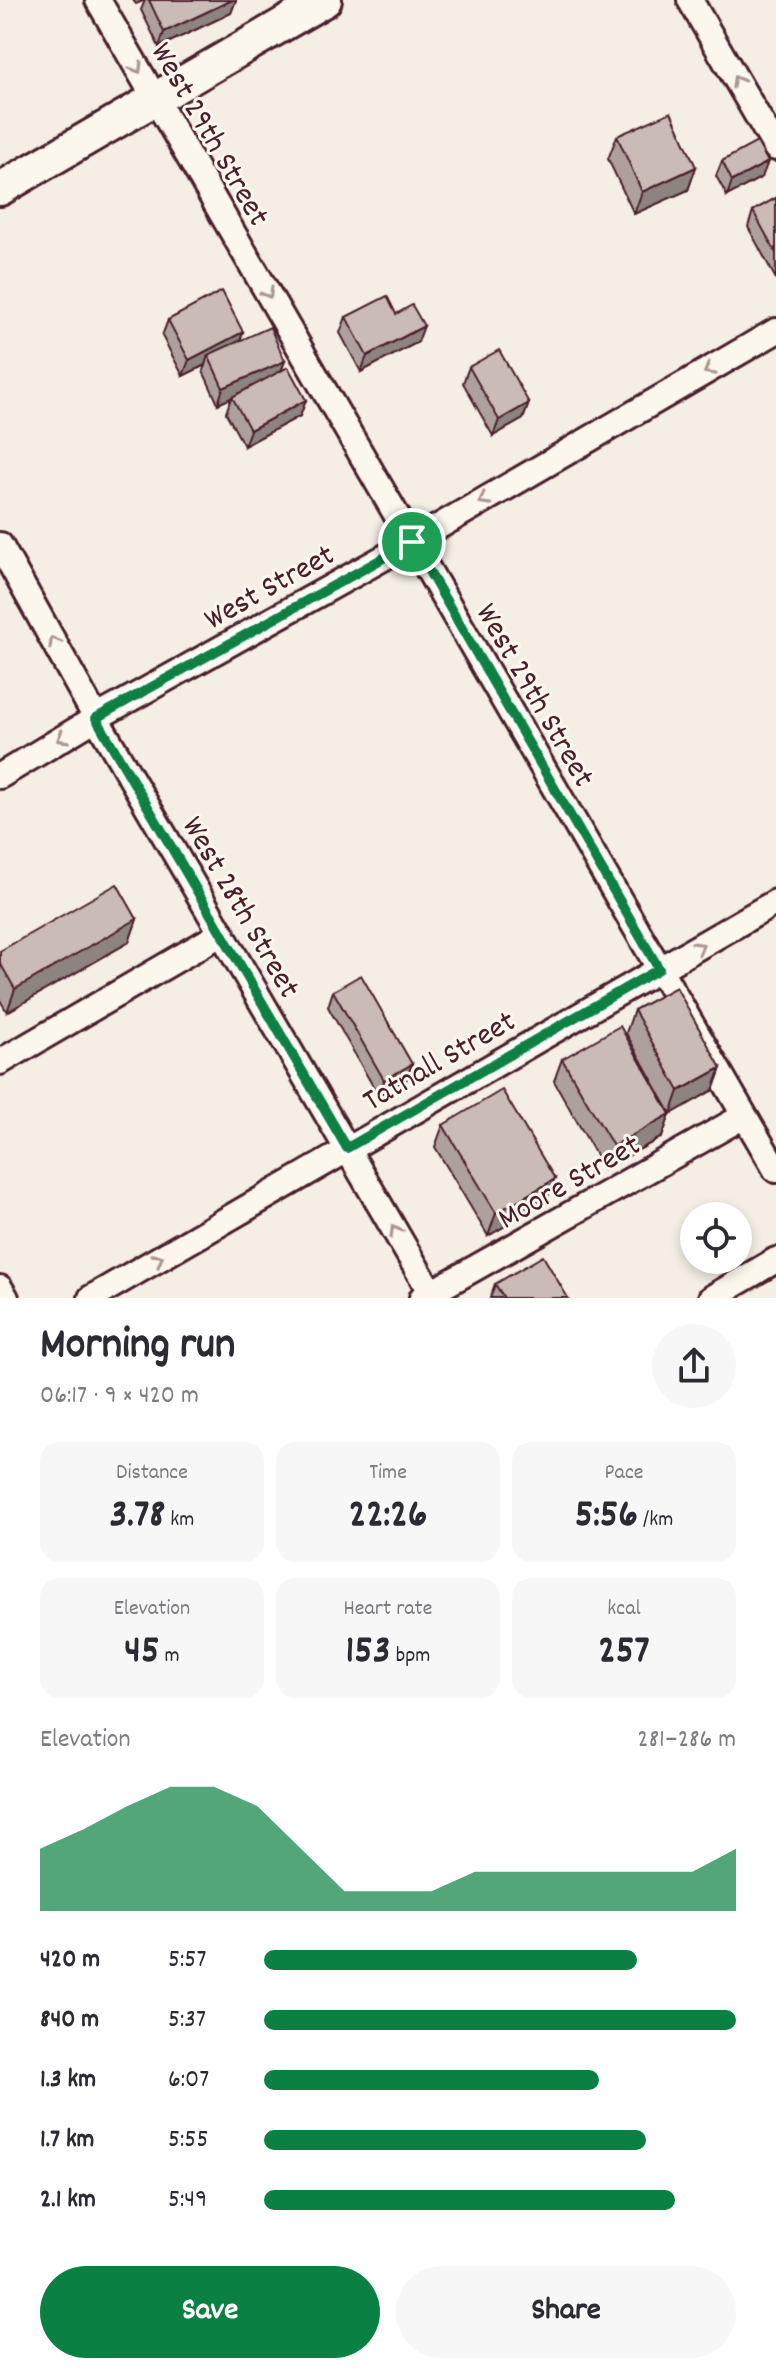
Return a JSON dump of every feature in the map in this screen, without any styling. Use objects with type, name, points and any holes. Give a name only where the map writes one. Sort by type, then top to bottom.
[{"type":"main road","points":[[0,189],[325,0]]},
{"type":"street","name":"West 29th Street","points":[[98,0],[776,1170]]},
{"type":"street","points":[[690,0],[776,148]]},
{"type":"street","name":"West Street","points":[[0,776],[96,718],[412,542],[776,331]]},
{"type":"street","name":"West 28th Street","points":[[0,545],[96,718],[347,1148],[429,1296]]},
{"type":"street","name":"Tatnall Street","points":[[91,1298],[776,902]]},
{"type":"street","points":[[0,1062],[222,933]]},
{"type":"street","name":"Moore Street","points":[[429,1296],[744,1116]]},
{"type":"street","points":[[532,1238],[546,1262]]},
{"type":"street","points":[[711,1298],[776,1260]]},
{"type":"street","points":[[0,1288],[6,1298]]},
{"type":"building","points":[[149,0],[232,0],[164,32]]},
{"type":"building","points":[[671,112],[696,167],[642,192],[617,136]]},
{"type":"building","points":[[757,142],[768,162],[732,181],[722,161]]},
{"type":"building","points":[[776,198],[776,253],[753,211]]},
{"type":"building","points":[[222,291],[243,332],[189,360],[168,320]]},
{"type":"building","points":[[387,296],[396,314],[412,305],[424,326],[367,356],[346,317]]},
{"type":"building","points":[[270,327],[285,361],[223,388],[208,355]]},
{"type":"building","points":[[499,350],[529,403],[499,420],[469,367]]},
{"type":"building","points":[[288,367],[306,400],[250,430],[232,397]]},
{"type":"building","points":[[117,884],[137,919],[15,989],[0,963],[0,951]]},
{"type":"building","points":[[361,975],[412,1064],[384,1080],[333,991]]},
{"type":"building","points":[[676,987],[721,1068],[679,1091],[634,1010]]},
{"type":"building","points":[[620,1026],[670,1114],[613,1146],[562,1059]]},
{"type":"building","points":[[502,1090],[555,1179],[496,1213],[443,1125]]},
{"type":"building","points":[[543,1256],[568,1298],[504,1298],[495,1284]]},
{"type":"route","points":[[412,542],[659,969],[347,1148],[96,718],[412,542]]}]
